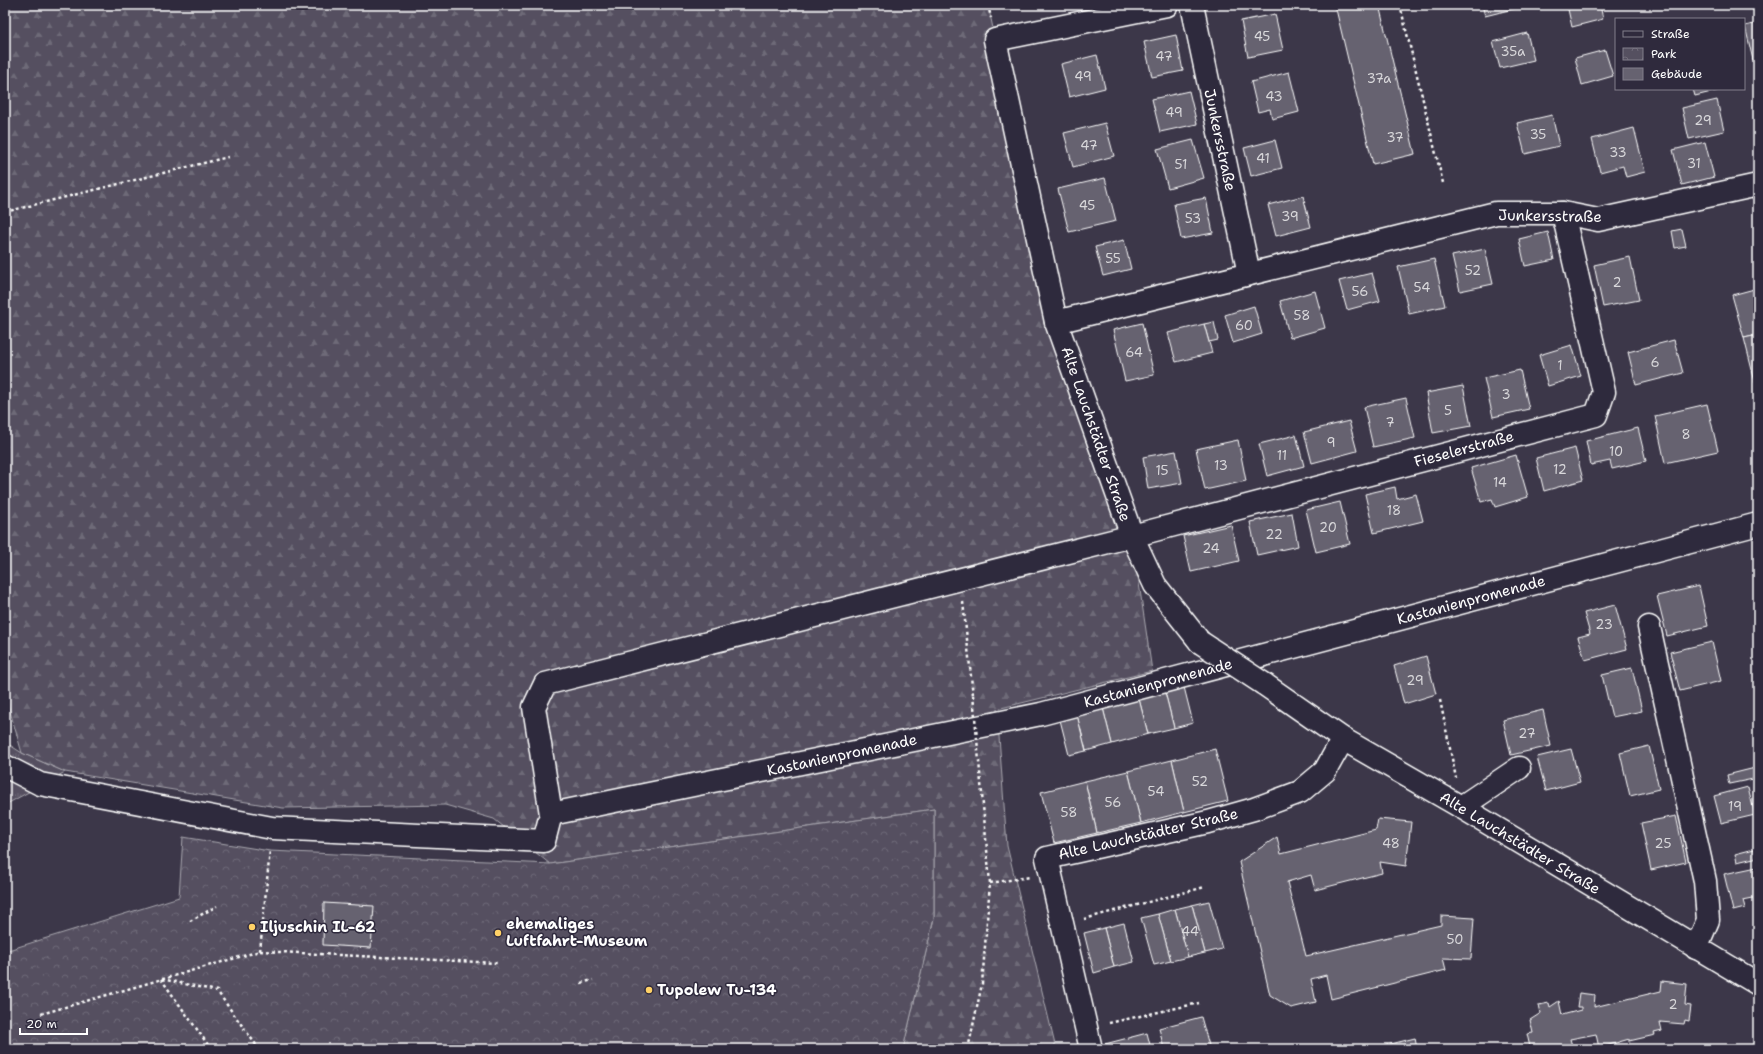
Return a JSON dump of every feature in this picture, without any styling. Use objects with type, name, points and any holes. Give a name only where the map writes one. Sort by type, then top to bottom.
[{"type":"street","name":"Alte Lauchstädter Straße","points":[[1167,5],[995,40],[1056,322],[1132,536],[1155,585],[1200,642],[1343,739],[1461,807],[1758,984]]},
{"type":"street","name":"Junkersstraße","points":[[1192,5],[1249,274]]},
{"type":"street","name":"Junkersstraße","points":[[1056,322],[1496,213],[1563,214],[1598,220],[1758,185]]},
{"type":"street","name":"Fieselerstraße","points":[[1132,536],[1596,415],[1604,392],[1563,214]]},
{"type":"street","name":"Kastanienpromenade","points":[[551,814],[1041,714],[1758,524]]},
{"type":"street","points":[[5,766],[40,784],[272,828],[544,841],[551,814],[534,707],[545,684],[1132,536]]},
{"type":"street","points":[[1648,627],[1705,881],[1708,920],[1696,948]]},
{"type":"street","name":"Alte Lauchstädter Straße","points":[[1089,1039],[1047,858],[1208,822],[1254,809],[1300,792],[1325,771],[1343,739]]},
{"type":"street","points":[[1461,807],[1519,768]]},
{"type":"path","points":[[1400,5],[1443,183]]},
{"type":"path","points":[[5,212],[228,157]]},
{"type":"path","points":[[961,578],[990,882],[982,984],[968,1049]]},
{"type":"path","points":[[1440,700],[1461,807]]},
{"type":"path","points":[[260,951],[272,828]]},
{"type":"path","points":[[990,882],[1050,874]]},
{"type":"path","points":[[1062,924],[1205,887]]},
{"type":"path","points":[[190,921],[217,906]]},
{"type":"path","points":[[41,1014],[161,978],[260,951],[497,963]]},
{"type":"path","points":[[161,978],[211,1049]]},
{"type":"path","points":[[161,978],[217,991],[259,1049]]},
{"type":"path","points":[[581,983],[593,980]]},
{"type":"path","points":[[1089,1039],[1199,1003]]},
{"type":"green space","points":[[5,5],[988,5],[1056,322],[1132,536],[1152,671],[997,709],[1007,846],[1056,1049],[903,1049],[934,918],[934,809],[550,864],[494,819],[445,805],[283,808],[65,772],[22,753],[5,694]]},
{"type":"green space","points":[[5,742],[22,753],[65,772],[5,805]]},
{"type":"green space","name":"ehemaliges Luftfahrt-Museum","points":[[934,809],[934,918],[903,1049],[5,1049],[5,951],[179,897],[183,837],[270,851],[550,864]]},
{"type":"building","points":[[1335,5],[1379,5],[1415,154],[1373,164]]},
{"type":"building","points":[[1482,5],[1517,5],[1517,8],[1485,16]]},
{"type":"building","points":[[1567,5],[1600,5],[1603,19],[1572,27]]},
{"type":"building","points":[[1275,14],[1283,50],[1248,57],[1241,21]]},
{"type":"building","points":[[1758,23],[1758,59],[1753,60],[1745,26]]},
{"type":"building","points":[[1527,33],[1534,60],[1500,68],[1493,42]]},
{"type":"building","points":[[1176,35],[1183,71],[1152,77],[1144,42]]},
{"type":"building","points":[[1605,50],[1613,76],[1582,85],[1575,58]]},
{"type":"building","points":[[1097,55],[1105,88],[1069,97],[1061,64]]},
{"type":"building","points":[[1289,72],[1299,112],[1272,119],[1270,109],[1258,112],[1251,82]]},
{"type":"building","points":[[1693,90],[1720,90],[1695,96]]},
{"type":"building","points":[[1189,91],[1197,124],[1160,132],[1152,99]]},
{"type":"building","points":[[1717,100],[1724,131],[1689,139],[1682,108]]},
{"type":"building","points":[[1552,115],[1559,146],[1525,154],[1517,123]]},
{"type":"building","points":[[1105,123],[1114,156],[1073,167],[1064,133]]},
{"type":"building","points":[[1634,128],[1645,172],[1626,177],[1623,166],[1600,172],[1592,139]]},
{"type":"building","points":[[1193,140],[1204,178],[1168,188],[1157,149]]},
{"type":"building","points":[[1275,140],[1282,168],[1251,176],[1244,148]]},
{"type":"building","points":[[1705,142],[1714,177],[1682,185],[1673,150]]},
{"type":"building","points":[[1105,178],[1116,221],[1069,232],[1058,189]]},
{"type":"building","points":[[1303,196],[1311,227],[1276,236],[1268,205]]},
{"type":"building","points":[[1206,198],[1213,233],[1181,239],[1174,204]]},
{"type":"building","points":[[1682,229],[1686,246],[1675,248],[1672,231]]},
{"type":"building","points":[[1548,232],[1554,260],[1525,266],[1519,239]]},
{"type":"building","points":[[1124,240],[1131,269],[1103,276],[1095,247]]},
{"type":"building","points":[[1485,249],[1493,284],[1460,291],[1452,256]]},
{"type":"building","points":[[1630,257],[1639,300],[1603,307],[1594,265]]},
{"type":"building","points":[[1434,259],[1445,306],[1409,314],[1398,267]]},
{"type":"building","points":[[1372,273],[1380,301],[1347,310],[1339,281]]},
{"type":"building","points":[[1758,288],[1758,335],[1744,338],[1732,295]]},
{"type":"building","points":[[1315,291],[1325,328],[1290,338],[1280,301]]},
{"type":"building","points":[[1254,306],[1262,334],[1233,343],[1225,315]]},
{"type":"building","points":[[1214,322],[1218,340],[1209,342],[1204,324]]},
{"type":"building","points":[[1142,323],[1154,375],[1125,381],[1113,330]]},
{"type":"building","points":[[1204,324],[1212,353],[1176,362],[1168,333]]},
{"type":"building","points":[[1758,335],[1758,381],[1755,382],[1744,338]]},
{"type":"building","points":[[1674,340],[1683,373],[1636,385],[1628,352]]},
{"type":"building","points":[[1572,345],[1581,376],[1548,386],[1539,355]]},
{"type":"building","points":[[1520,370],[1529,409],[1493,417],[1484,378]]},
{"type":"building","points":[[1463,386],[1471,426],[1433,433],[1426,393]]},
{"type":"building","points":[[1406,398],[1415,438],[1373,447],[1364,407]]},
{"type":"building","points":[[1707,404],[1718,451],[1665,463],[1655,416]]},
{"type":"building","points":[[1349,421],[1357,451],[1312,463],[1304,432]]},
{"type":"building","points":[[1638,428],[1646,461],[1612,469],[1610,461],[1591,465],[1586,441]]},
{"type":"building","points":[[1296,435],[1304,466],[1267,476],[1259,444]]},
{"type":"building","points":[[1238,440],[1246,481],[1205,490],[1196,449]]},
{"type":"building","points":[[1575,448],[1583,480],[1544,491],[1536,458]]},
{"type":"building","points":[[1176,451],[1182,483],[1148,489],[1143,457]]},
{"type":"building","points":[[1516,455],[1528,497],[1495,507],[1492,499],[1481,502],[1471,468]]},
{"type":"building","points":[[1395,487],[1397,499],[1416,494],[1423,521],[1374,533],[1365,494]]},
{"type":"building","points":[[1340,502],[1350,544],[1316,552],[1306,510]]},
{"type":"building","points":[[1292,513],[1298,546],[1257,555],[1250,522]]},
{"type":"building","points":[[1231,525],[1239,561],[1191,572],[1183,536]]},
{"type":"building","points":[[1699,586],[1708,626],[1667,636],[1657,596]]},
{"type":"building","points":[[1615,605],[1627,649],[1585,660],[1578,637],[1590,634],[1584,613]]},
{"type":"building","points":[[1712,642],[1721,681],[1680,691],[1670,652]]},
{"type":"building","points":[[1426,656],[1436,694],[1404,704],[1394,666]]},
{"type":"building","points":[[1632,668],[1642,711],[1612,717],[1602,675]]},
{"type":"building","points":[[1184,687],[1193,723],[1174,728],[1165,692]]},
{"type":"building","points":[[1165,692],[1174,728],[1148,734],[1139,699]]},
{"type":"building","points":[[1139,699],[1148,734],[1112,744],[1103,708]]},
{"type":"building","points":[[1103,708],[1112,744],[1086,751],[1077,715]]},
{"type":"building","points":[[1543,710],[1551,746],[1511,755],[1503,720]]},
{"type":"building","points":[[1077,715],[1086,751],[1069,755],[1060,720]]},
{"type":"building","points":[[1649,746],[1659,789],[1630,796],[1620,753]]},
{"type":"building","points":[[1215,749],[1228,801],[1184,812],[1172,760]]},
{"type":"building","points":[[1571,749],[1580,782],[1546,791],[1537,757]]},
{"type":"building","points":[[1172,760],[1184,812],[1141,823],[1128,771]]},
{"type":"building","points":[[1755,768],[1758,778],[1729,784],[1727,775]]},
{"type":"building","points":[[1128,771],[1141,823],[1097,833],[1085,781]]},
{"type":"building","points":[[1085,781],[1097,833],[1054,843],[1041,792]]},
{"type":"building","points":[[1748,787],[1755,815],[1721,823],[1714,796]]},
{"type":"building","points":[[1676,816],[1686,862],[1651,870],[1641,823]]},
{"type":"building","points":[[1378,819],[1411,822],[1406,866],[1380,862],[1382,873],[1315,890],[1311,875],[1287,882],[1306,956],[1441,925],[1441,916],[1474,918],[1471,959],[1443,958],[1446,970],[1331,999],[1326,975],[1311,979],[1316,1002],[1291,1008],[1270,995],[1239,862],[1277,837],[1281,854],[1376,830]]},
{"type":"building","points":[[1758,848],[1758,857],[1737,862],[1735,854]]},
{"type":"building","points":[[1757,867],[1758,897],[1743,900],[1745,908],[1733,911],[1724,874]]},
{"type":"building","points":[[1209,901],[1222,949],[1205,953],[1192,905]]},
{"type":"building","points":[[324,903],[374,906],[371,948],[323,945]]},
{"type":"building","points":[[1192,905],[1205,953],[1188,957],[1175,909]]},
{"type":"building","points":[[1175,909],[1188,957],[1171,961],[1158,914]]},
{"type":"building","points":[[1158,914],[1171,961],[1154,965],[1141,918]]},
{"type":"building","points":[[1124,923],[1134,962],[1114,967],[1104,928]]},
{"type":"building","points":[[1104,928],[1114,967],[1094,973],[1084,933]]},
{"type":"building","points":[[1662,981],[1687,984],[1685,1005],[1691,1006],[1689,1021],[1685,1020],[1684,1024],[1660,1022],[1662,1031],[1654,1033],[1655,1035],[1629,1041],[1629,1039],[1599,1048],[1596,1034],[1570,1039],[1573,1049],[1533,1049],[1530,1047],[1527,1034],[1533,1033],[1530,1020],[1541,1013],[1539,1005],[1549,1003],[1550,1007],[1559,1001],[1562,1015],[1581,1010],[1581,1007],[1577,1007],[1579,993],[1595,995],[1594,1007],[1661,991]]},
{"type":"building","points":[[1201,1017],[1210,1049],[1164,1049],[1159,1028]]},
{"type":"building","points":[[1147,1033],[1151,1049],[1106,1049],[1105,1044]]},
{"type":"building","points":[[1415,1038],[1417,1049],[1383,1049],[1383,1046]]},
{"type":"place","name":"Iljuschin IL-62","points":[[252,927]]},
{"type":"place","name":"ehemaliges Luftfahrt-Museum","points":[[498,933]]},
{"type":"place","name":"Tupolew Tu-134","points":[[649,990]]}]
